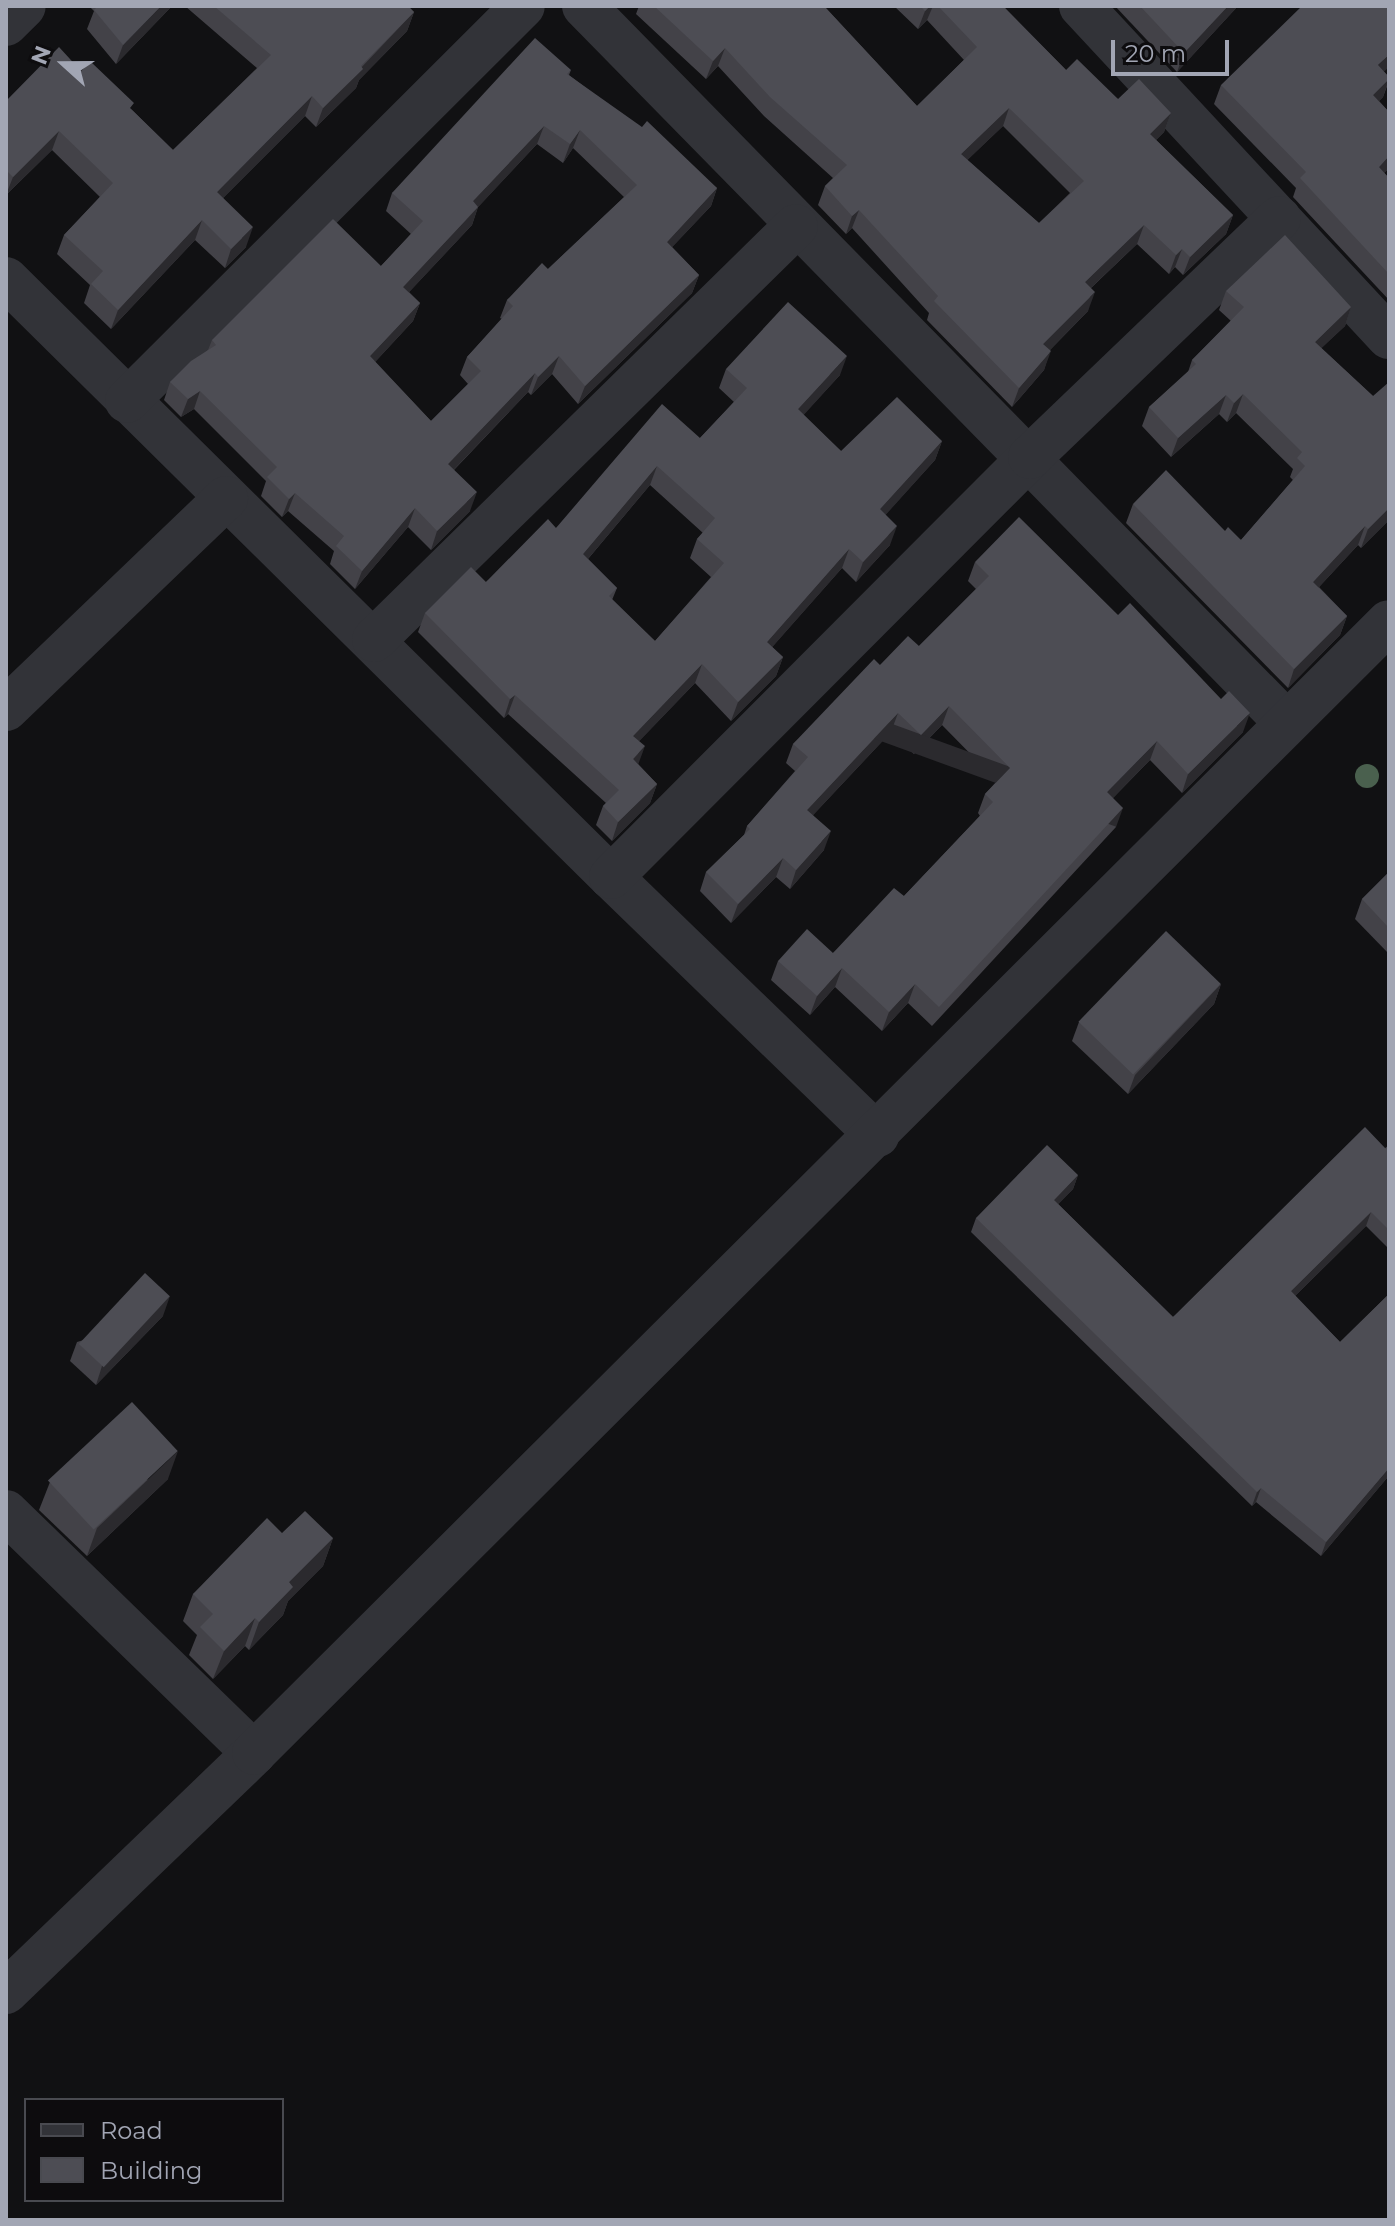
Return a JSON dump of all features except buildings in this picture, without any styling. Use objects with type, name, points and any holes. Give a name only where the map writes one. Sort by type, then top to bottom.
[{"type":"street","points":[[6,24],[24,6]]},
{"type":"street","points":[[127,401],[523,6]]},
{"type":"street","points":[[584,6],[796,226],[1030,457],[1286,722]]},
{"type":"street","points":[[1081,6],[1389,337]]},
{"type":"street","points":[[611,877],[1030,457],[1279,218]]},
{"type":"street","points":[[374,640],[796,226]]},
{"type":"street","points":[[6,279],[611,877],[877,1135]]},
{"type":"street","points":[[6,709],[226,498]]},
{"type":"street","points":[[6,1992],[254,1753],[1389,622]]},
{"type":"street","points":[[6,1512],[254,1753]]}]
